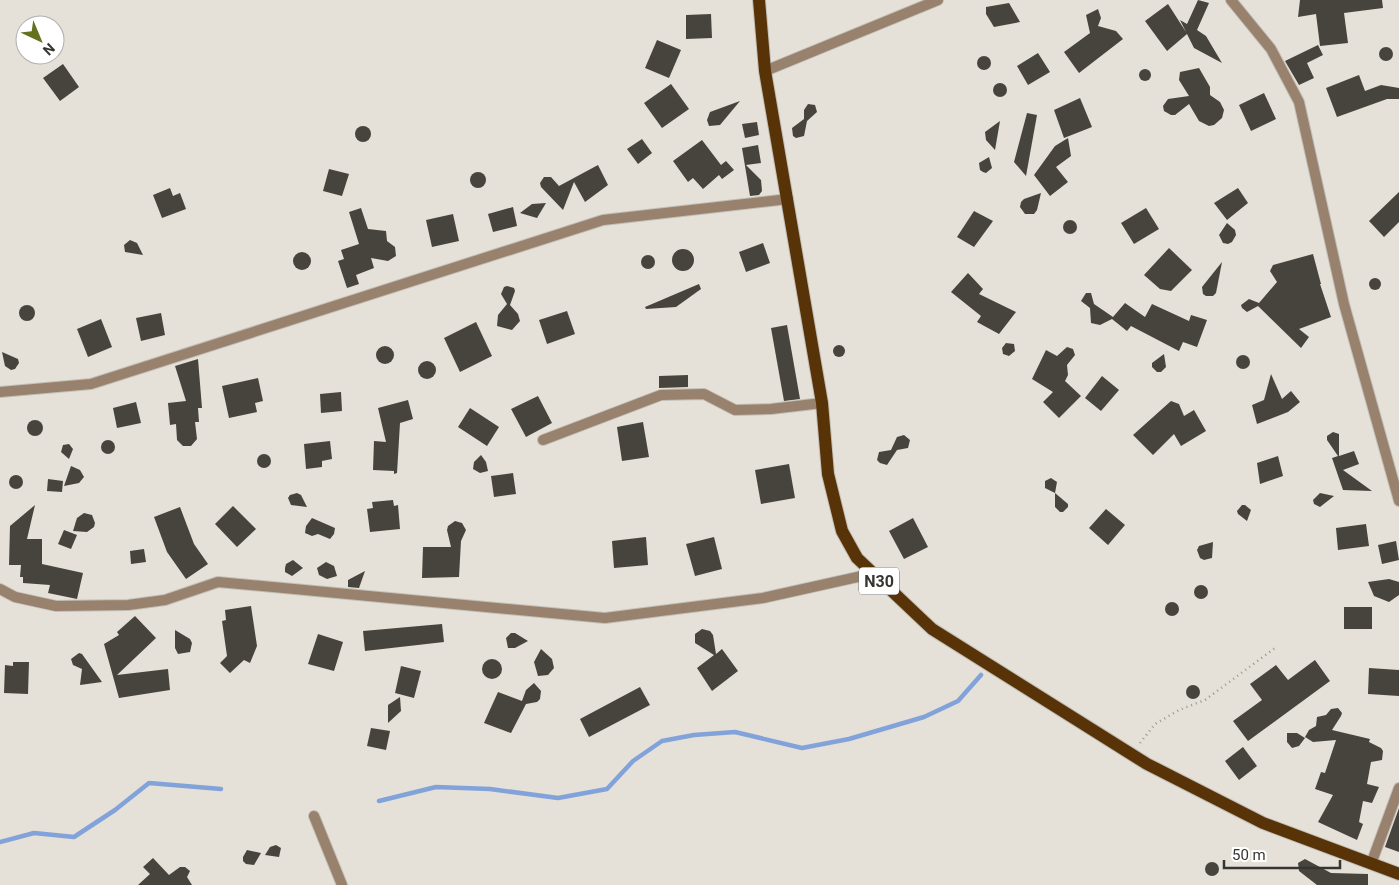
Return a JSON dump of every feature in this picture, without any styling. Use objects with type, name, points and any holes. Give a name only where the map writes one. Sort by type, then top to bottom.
[{"type":"main road","name":"N30","points":[[759,0],[765,71],[822,403],[828,474],[842,531],[857,558],[871,574],[932,629],[1131,754],[1263,823],[1399,874]]},
{"type":"street","points":[[765,71],[938,0]]},
{"type":"street","points":[[1231,0],[1271,49],[1299,102],[1344,304],[1399,501]]},
{"type":"street","points":[[0,392],[91,384],[603,220],[788,199]]},
{"type":"street","points":[[543,440],[661,395],[704,394],[735,410],[771,409],[822,403]]},
{"type":"street","points":[[0,589],[15,597],[56,606],[128,605],[165,600],[218,582],[606,618],[763,598],[871,574]]},
{"type":"street","points":[[1371,864],[1399,788]]},
{"type":"street","points":[[314,816],[342,885]]},
{"type":"path","points":[[1131,754],[1155,724],[1180,710],[1205,700],[1275,648]]},
{"type":"building","points":[[1198,0],[1209,3],[1197,30],[1206,36],[1222,63],[1194,48],[1187,34],[1167,51],[1145,21],[1168,4],[1186,32],[1180,20],[1187,24]]},
{"type":"building","points":[[1300,0],[1382,0],[1383,8],[1344,13],[1348,43],[1320,46],[1316,14],[1298,17]]},
{"type":"building","points":[[1009,3],[1020,22],[994,27],[986,14],[986,7]]},
{"type":"building","points":[[1098,9],[1101,18],[1098,26],[1116,31],[1123,39],[1079,73],[1064,52],[1090,33],[1086,15]]},
{"type":"building","points":[[711,14],[712,38],[686,39],[686,15]]},
{"type":"building","points":[[657,40],[681,50],[669,78],[645,68]]},
{"type":"building","points":[[1318,45],[1323,55],[1307,63],[1314,78],[1299,85],[1285,61]]},
{"type":"building","points":[[1383,47],[1389,47],[1393,54],[1389,61],[1383,61],[1379,57],[1379,51]]},
{"type":"building","points":[[1038,53],[1050,72],[1028,85],[1017,66]]},
{"type":"building","points":[[984,56],[989,58],[991,63],[989,68],[984,70],[979,68],[977,63],[979,58]]},
{"type":"building","points":[[64,65],[79,87],[60,101],[43,78]]},
{"type":"building","points":[[1199,68],[1210,87],[1210,95],[1220,102],[1224,110],[1222,118],[1214,125],[1209,126],[1199,121],[1189,104],[1175,115],[1164,111],[1163,106],[1168,99],[1189,96],[1179,80],[1180,72]]},
{"type":"building","points":[[1143,69],[1147,69],[1151,75],[1147,81],[1143,81],[1139,77],[1139,73]]},
{"type":"building","points":[[1359,75],[1365,91],[1381,85],[1399,88],[1399,99],[1387,99],[1337,117],[1326,88]]},
{"type":"building","points":[[997,83],[1003,83],[1007,90],[1003,97],[997,97],[993,93],[993,87]]},
{"type":"building","points":[[671,84],[689,109],[662,128],[644,103]]},
{"type":"building","points":[[1264,93],[1276,119],[1251,131],[1239,105]]},
{"type":"building","points":[[1080,98],[1092,127],[1064,138],[1054,110]]},
{"type":"building","points":[[740,101],[720,125],[709,126],[707,120],[710,112]]},
{"type":"building","points":[[808,104],[815,105],[817,112],[807,121],[804,136],[796,138],[793,136],[792,128],[804,119],[804,110]]},
{"type":"building","points":[[1027,113],[1037,115],[1026,176],[1014,162]]},
{"type":"building","points":[[1000,121],[995,150],[986,140],[985,132]]},
{"type":"building","points":[[757,122],[759,135],[745,138],[742,124]]},
{"type":"building","points":[[363,126],[369,128],[371,134],[369,140],[363,142],[357,140],[355,134],[357,128]]},
{"type":"building","points":[[1068,138],[1071,156],[1056,167],[1068,182],[1050,196],[1034,175],[1055,146]]},
{"type":"building","points":[[642,139],[652,153],[638,164],[627,149]]},
{"type":"building","points":[[702,140],[721,165],[726,161],[734,170],[722,179],[719,175],[703,189],[693,178],[688,182],[673,161]]},
{"type":"building","points":[[758,145],[761,163],[746,165],[761,180],[762,191],[759,195],[750,196],[742,148]]},
{"type":"building","points":[[989,157],[992,168],[986,173],[980,170],[979,163]]},
{"type":"building","points":[[598,165],[608,185],[585,202],[574,182],[563,210],[541,187],[540,183],[544,177],[551,177],[559,186]]},
{"type":"building","points":[[329,169],[349,174],[342,196],[323,191]]},
{"type":"building","points":[[478,172],[486,180],[478,188],[470,180]]},
{"type":"building","points":[[170,188],[173,196],[180,193],[186,209],[162,218],[153,195]]},
{"type":"building","points":[[1238,188],[1248,203],[1227,220],[1214,203]]},
{"type":"building","points":[[1399,192],[1399,222],[1384,237],[1369,221]]},
{"type":"building","points":[[1041,193],[1037,210],[1034,214],[1025,214],[1020,207],[1021,202],[1024,199]]},
{"type":"building","points":[[546,203],[537,218],[520,213],[532,204]]},
{"type":"building","points":[[513,207],[517,226],[493,232],[488,214]]},
{"type":"building","points":[[361,208],[368,229],[386,231],[387,241],[395,247],[396,256],[388,261],[371,258],[374,268],[356,275],[359,284],[347,288],[338,261],[344,259],[341,250],[359,244],[349,212]]},
{"type":"building","points":[[1146,208],[1159,229],[1134,244],[1121,223]]},
{"type":"building","points":[[974,211],[993,221],[974,247],[957,237]]},
{"type":"building","points":[[453,214],[459,241],[432,247],[426,220]]},
{"type":"building","points":[[1070,220],[1075,222],[1077,227],[1075,232],[1070,234],[1065,232],[1063,227],[1065,222]]},
{"type":"building","points":[[1227,223],[1235,230],[1236,235],[1232,242],[1228,244],[1223,243],[1219,235]]},
{"type":"building","points":[[130,240],[137,243],[143,255],[125,252],[124,245]]},
{"type":"building","points":[[763,243],[770,263],[746,272],[739,252]]},
{"type":"building","points":[[1169,248],[1192,270],[1171,291],[1160,289],[1144,275]]},
{"type":"building","points":[[683,249],[693,256],[694,260],[687,270],[683,271],[673,264],[672,260],[679,250]]},
{"type":"building","points":[[302,252],[308,255],[311,261],[308,267],[302,270],[296,267],[293,261],[296,255]]},
{"type":"building","points":[[1313,254],[1320,284],[1331,317],[1299,329],[1309,337],[1301,348],[1258,306],[1247,312],[1241,305],[1249,299],[1259,303],[1277,282],[1270,271],[1273,265]]},
{"type":"building","points":[[648,255],[653,257],[655,262],[653,267],[648,269],[643,267],[641,262],[643,257]]},
{"type":"building","points":[[1222,262],[1216,293],[1213,296],[1206,296],[1203,294],[1202,287]]},
{"type":"building","points":[[968,273],[983,289],[979,294],[1016,312],[999,334],[977,322],[981,316],[951,292]]},
{"type":"building","points":[[1373,278],[1377,278],[1381,284],[1377,290],[1373,290],[1369,286],[1369,282]]},
{"type":"building","points":[[699,284],[701,289],[676,307],[646,309],[645,307]]},
{"type":"building","points":[[504,287],[514,288],[515,291],[510,305],[518,314],[520,321],[512,330],[497,326],[498,315],[507,304],[501,294]]},
{"type":"building","points":[[1086,293],[1091,293],[1094,304],[1113,317],[1125,303],[1145,317],[1152,304],[1189,321],[1191,315],[1207,320],[1197,347],[1183,342],[1179,351],[1131,326],[1127,331],[1112,319],[1100,325],[1091,323],[1090,308],[1081,301]]},
{"type":"building","points":[[27,305],[33,307],[35,313],[33,319],[27,321],[21,319],[19,313],[21,307]]},
{"type":"building","points":[[567,311],[575,334],[547,344],[539,320]]},
{"type":"building","points":[[161,313],[165,335],[141,341],[136,318]]},
{"type":"building","points":[[101,319],[112,347],[88,357],[77,329]]},
{"type":"building","points":[[476,322],[492,356],[460,372],[444,338]]},
{"type":"building","points":[[787,325],[800,399],[784,401],[771,328]]},
{"type":"building","points":[[1006,343],[1014,344],[1015,351],[1009,356],[1003,354],[1002,348]]},
{"type":"building","points":[[837,345],[841,345],[845,351],[841,357],[837,357],[833,353],[833,349]]},
{"type":"building","points":[[385,346],[393,351],[394,355],[389,363],[385,364],[377,359],[376,355],[381,347]]},
{"type":"building","points":[[1067,347],[1073,349],[1075,355],[1067,365],[1068,375],[1065,381],[1081,396],[1059,418],[1043,402],[1053,392],[1032,379],[1046,350],[1057,356]]},
{"type":"building","points":[[2,352],[18,359],[19,363],[15,369],[11,370],[5,366]]},
{"type":"building","points":[[1164,354],[1166,367],[1161,372],[1157,372],[1152,367],[1152,363]]},
{"type":"building","points":[[1240,355],[1246,355],[1250,362],[1246,369],[1240,369],[1236,365],[1236,359]]},
{"type":"building","points":[[198,359],[202,408],[198,408],[199,422],[195,422],[197,439],[191,446],[183,446],[177,440],[176,424],[170,425],[168,403],[186,401],[175,366]]},
{"type":"building","points":[[427,361],[433,364],[436,370],[433,376],[427,379],[421,376],[418,370],[421,364]]},
{"type":"building","points":[[1271,374],[1282,399],[1291,391],[1300,402],[1288,412],[1257,424],[1252,405],[1264,400]]},
{"type":"building","points":[[688,375],[688,387],[659,388],[659,376]]},
{"type":"building","points":[[1102,376],[1119,390],[1101,411],[1085,398]]},
{"type":"building","points":[[258,378],[263,401],[255,403],[257,412],[229,418],[222,386]]},
{"type":"building","points":[[341,392],[342,411],[321,413],[320,394]]},
{"type":"building","points":[[538,396],[552,423],[526,437],[511,409]]},
{"type":"building","points":[[408,400],[413,419],[400,423],[397,473],[394,474],[394,471],[373,470],[374,441],[386,442],[378,408]]},
{"type":"building","points":[[1171,401],[1179,404],[1184,416],[1194,410],[1206,431],[1181,446],[1174,434],[1153,455],[1133,435]]},
{"type":"building","points":[[136,402],[141,423],[117,428],[113,408]]},
{"type":"building","points":[[470,408],[499,427],[487,446],[458,427]]},
{"type":"building","points":[[35,420],[43,428],[35,436],[27,428]]},
{"type":"building","points":[[643,422],[649,457],[622,461],[617,427]]},
{"type":"building","points":[[1333,432],[1339,434],[1339,456],[1354,451],[1359,464],[1343,470],[1372,491],[1343,490],[1332,458],[1338,456],[1327,440],[1327,436]]},
{"type":"building","points":[[904,435],[910,440],[908,448],[897,450],[887,465],[880,463],[877,460],[879,452],[891,450],[897,437]]},
{"type":"building","points":[[105,440],[111,440],[115,447],[111,454],[105,454],[101,450],[101,444]]},
{"type":"building","points":[[330,441],[332,459],[322,461],[322,467],[306,469],[304,444]]},
{"type":"building","points":[[69,444],[73,449],[69,459],[61,452],[63,445]]},
{"type":"building","points":[[264,454],[269,456],[271,461],[269,466],[264,468],[259,466],[257,461],[259,456]]},
{"type":"building","points":[[481,455],[486,462],[488,471],[480,473],[473,469],[474,462]]},
{"type":"building","points":[[1278,456],[1283,476],[1260,484],[1257,463]]},
{"type":"building","points":[[789,464],[795,498],[761,504],[755,470]]},
{"type":"building","points":[[71,466],[80,470],[84,477],[79,483],[64,486]]},
{"type":"building","points":[[513,473],[516,494],[494,497],[491,476]]},
{"type":"building","points":[[13,475],[19,475],[23,482],[19,489],[13,489],[9,485],[9,479]]},
{"type":"building","points":[[1051,478],[1057,482],[1055,493],[1045,488],[1045,481]]},
{"type":"building","points":[[48,479],[63,481],[62,492],[47,491]]},
{"type":"building","points":[[297,493],[301,495],[307,507],[291,505],[288,498],[290,495]]},
{"type":"building","points":[[1055,493],[1068,504],[1068,507],[1063,512],[1060,512],[1055,507]]},
{"type":"building","points":[[1320,493],[1334,496],[1320,507],[1314,504],[1313,500]]},
{"type":"building","points":[[393,500],[394,506],[398,505],[400,529],[370,532],[367,509],[373,508],[372,502]]},
{"type":"building","points":[[35,505],[27,539],[42,539],[42,564],[83,573],[77,599],[48,593],[50,585],[23,583],[23,577],[20,577],[21,565],[9,565],[10,526]]},
{"type":"building","points":[[1242,505],[1251,510],[1247,521],[1237,511]]},
{"type":"building","points":[[233,506],[256,529],[237,547],[215,524]]},
{"type":"building","points":[[180,507],[194,544],[208,564],[186,579],[167,552],[154,517]]},
{"type":"building","points":[[1106,509],[1125,525],[1108,545],[1089,528]]},
{"type":"building","points":[[84,513],[92,515],[95,523],[94,527],[87,532],[73,531],[77,518]]},
{"type":"building","points":[[312,518],[335,528],[334,534],[330,539],[318,534],[312,536],[305,533],[306,526]]},
{"type":"building","points":[[913,518],[928,547],[904,559],[889,531]]},
{"type":"building","points":[[455,521],[462,523],[466,530],[461,541],[459,577],[422,578],[423,547],[451,547],[447,530],[448,526]]},
{"type":"building","points":[[1366,524],[1369,546],[1338,550],[1336,528]]},
{"type":"building","points":[[64,530],[77,535],[71,549],[58,544]]},
{"type":"building","points":[[646,537],[648,565],[614,568],[612,541]]},
{"type":"building","points":[[714,537],[722,569],[695,576],[686,544]]},
{"type":"building","points":[[1396,541],[1399,560],[1382,564],[1378,545]]},
{"type":"building","points":[[1213,542],[1212,558],[1204,560],[1200,558],[1197,550],[1199,546]]},
{"type":"building","points":[[144,549],[146,562],[131,564],[130,551]]},
{"type":"building","points":[[293,560],[303,568],[292,576],[285,572],[285,568],[286,564]]},
{"type":"building","points":[[326,562],[334,566],[337,576],[327,579],[319,575],[317,568]]},
{"type":"building","points":[[365,571],[359,588],[348,587],[348,580]]},
{"type":"building","points":[[1389,579],[1399,582],[1399,595],[1389,602],[1374,596],[1368,582]]},
{"type":"building","points":[[1201,585],[1206,587],[1208,592],[1206,597],[1201,599],[1196,597],[1194,592],[1196,587]]},
{"type":"building","points":[[1169,602],[1175,602],[1179,609],[1175,616],[1169,616],[1165,612],[1165,606]]},
{"type":"building","points":[[251,606],[257,646],[250,663],[244,660],[230,673],[220,663],[227,656],[222,621],[226,620],[225,610]]},
{"type":"building","points":[[1344,607],[1372,607],[1372,629],[1344,629]]},
{"type":"building","points":[[135,616],[156,638],[117,675],[168,669],[170,690],[119,698],[104,644],[119,635],[117,632]]},
{"type":"building","points":[[442,624],[444,642],[365,651],[363,631]]},
{"type":"building","points":[[702,629],[710,631],[713,635],[716,654],[722,649],[738,671],[712,691],[697,668],[714,655],[695,643],[695,634]]},
{"type":"building","points":[[175,630],[190,639],[192,643],[190,652],[178,654],[175,648]]},
{"type":"building","points":[[511,633],[515,633],[528,641],[515,648],[508,648],[506,638]]},
{"type":"building","points":[[318,634],[343,642],[334,671],[308,664]]},
{"type":"building","points":[[541,649],[552,659],[554,668],[548,675],[538,676],[534,662]]},
{"type":"building","points":[[79,653],[82,654],[102,682],[80,685],[82,669],[73,665],[71,659]]},
{"type":"building","points":[[492,659],[499,662],[502,669],[499,676],[492,679],[485,676],[482,669],[485,662]]},
{"type":"building","points":[[1315,660],[1330,681],[1248,741],[1233,721],[1262,700],[1250,684],[1276,665],[1288,680]]},
{"type":"building","points":[[13,662],[29,662],[28,694],[4,693],[5,665],[13,666]]},
{"type":"building","points":[[401,666],[421,671],[414,698],[395,693]]},
{"type":"building","points":[[1369,668],[1399,670],[1399,696],[1368,694]]},
{"type":"building","points":[[534,683],[541,691],[540,699],[537,702],[526,704],[511,733],[484,723],[498,692],[522,701],[526,690]]},
{"type":"building","points":[[1193,685],[1198,687],[1200,692],[1198,697],[1193,699],[1188,697],[1186,692],[1188,687]]},
{"type":"building","points":[[640,687],[650,705],[589,737],[580,719]]},
{"type":"building","points":[[400,697],[401,711],[388,723],[388,705]]},
{"type":"building","points":[[1338,708],[1342,713],[1332,730],[1370,739],[1369,742],[1383,751],[1382,760],[1371,762],[1367,784],[1379,787],[1372,803],[1363,801],[1359,822],[1363,824],[1357,840],[1318,822],[1333,795],[1315,789],[1321,772],[1325,773],[1336,740],[1313,742],[1305,737],[1309,730],[1316,726],[1317,717],[1326,715],[1331,709]]},
{"type":"building","points":[[371,728],[390,731],[386,750],[367,746]]},
{"type":"building","points":[[1287,733],[1297,733],[1305,738],[1299,746],[1292,748],[1287,742]]},
{"type":"building","points":[[1243,747],[1257,766],[1239,780],[1225,761]]},
{"type":"building","points":[[1399,808],[1399,852],[1385,847]]},
{"type":"building","points":[[276,845],[281,848],[279,857],[265,855],[270,847]]},
{"type":"building","points":[[247,850],[261,853],[254,865],[246,864],[243,861]]},
{"type":"building","points":[[153,858],[169,875],[180,867],[185,867],[190,871],[187,877],[192,885],[138,885],[150,874],[143,867]]},
{"type":"building","points":[[1305,859],[1331,873],[1368,874],[1368,885],[1317,885],[1299,871],[1298,863]]},
{"type":"building","points":[[1212,862],[1217,864],[1219,869],[1217,874],[1212,876],[1207,874],[1205,869],[1207,864]]},
{"type":"waterway","points":[[379,801],[436,787],[490,789],[558,798],[607,789],[633,761],[662,741],[694,735],[735,732],[802,748],[849,739],[924,717],[958,701],[981,675]]},
{"type":"waterway","points":[[0,842],[34,833],[74,837],[115,810],[149,783],[221,789]]}]
